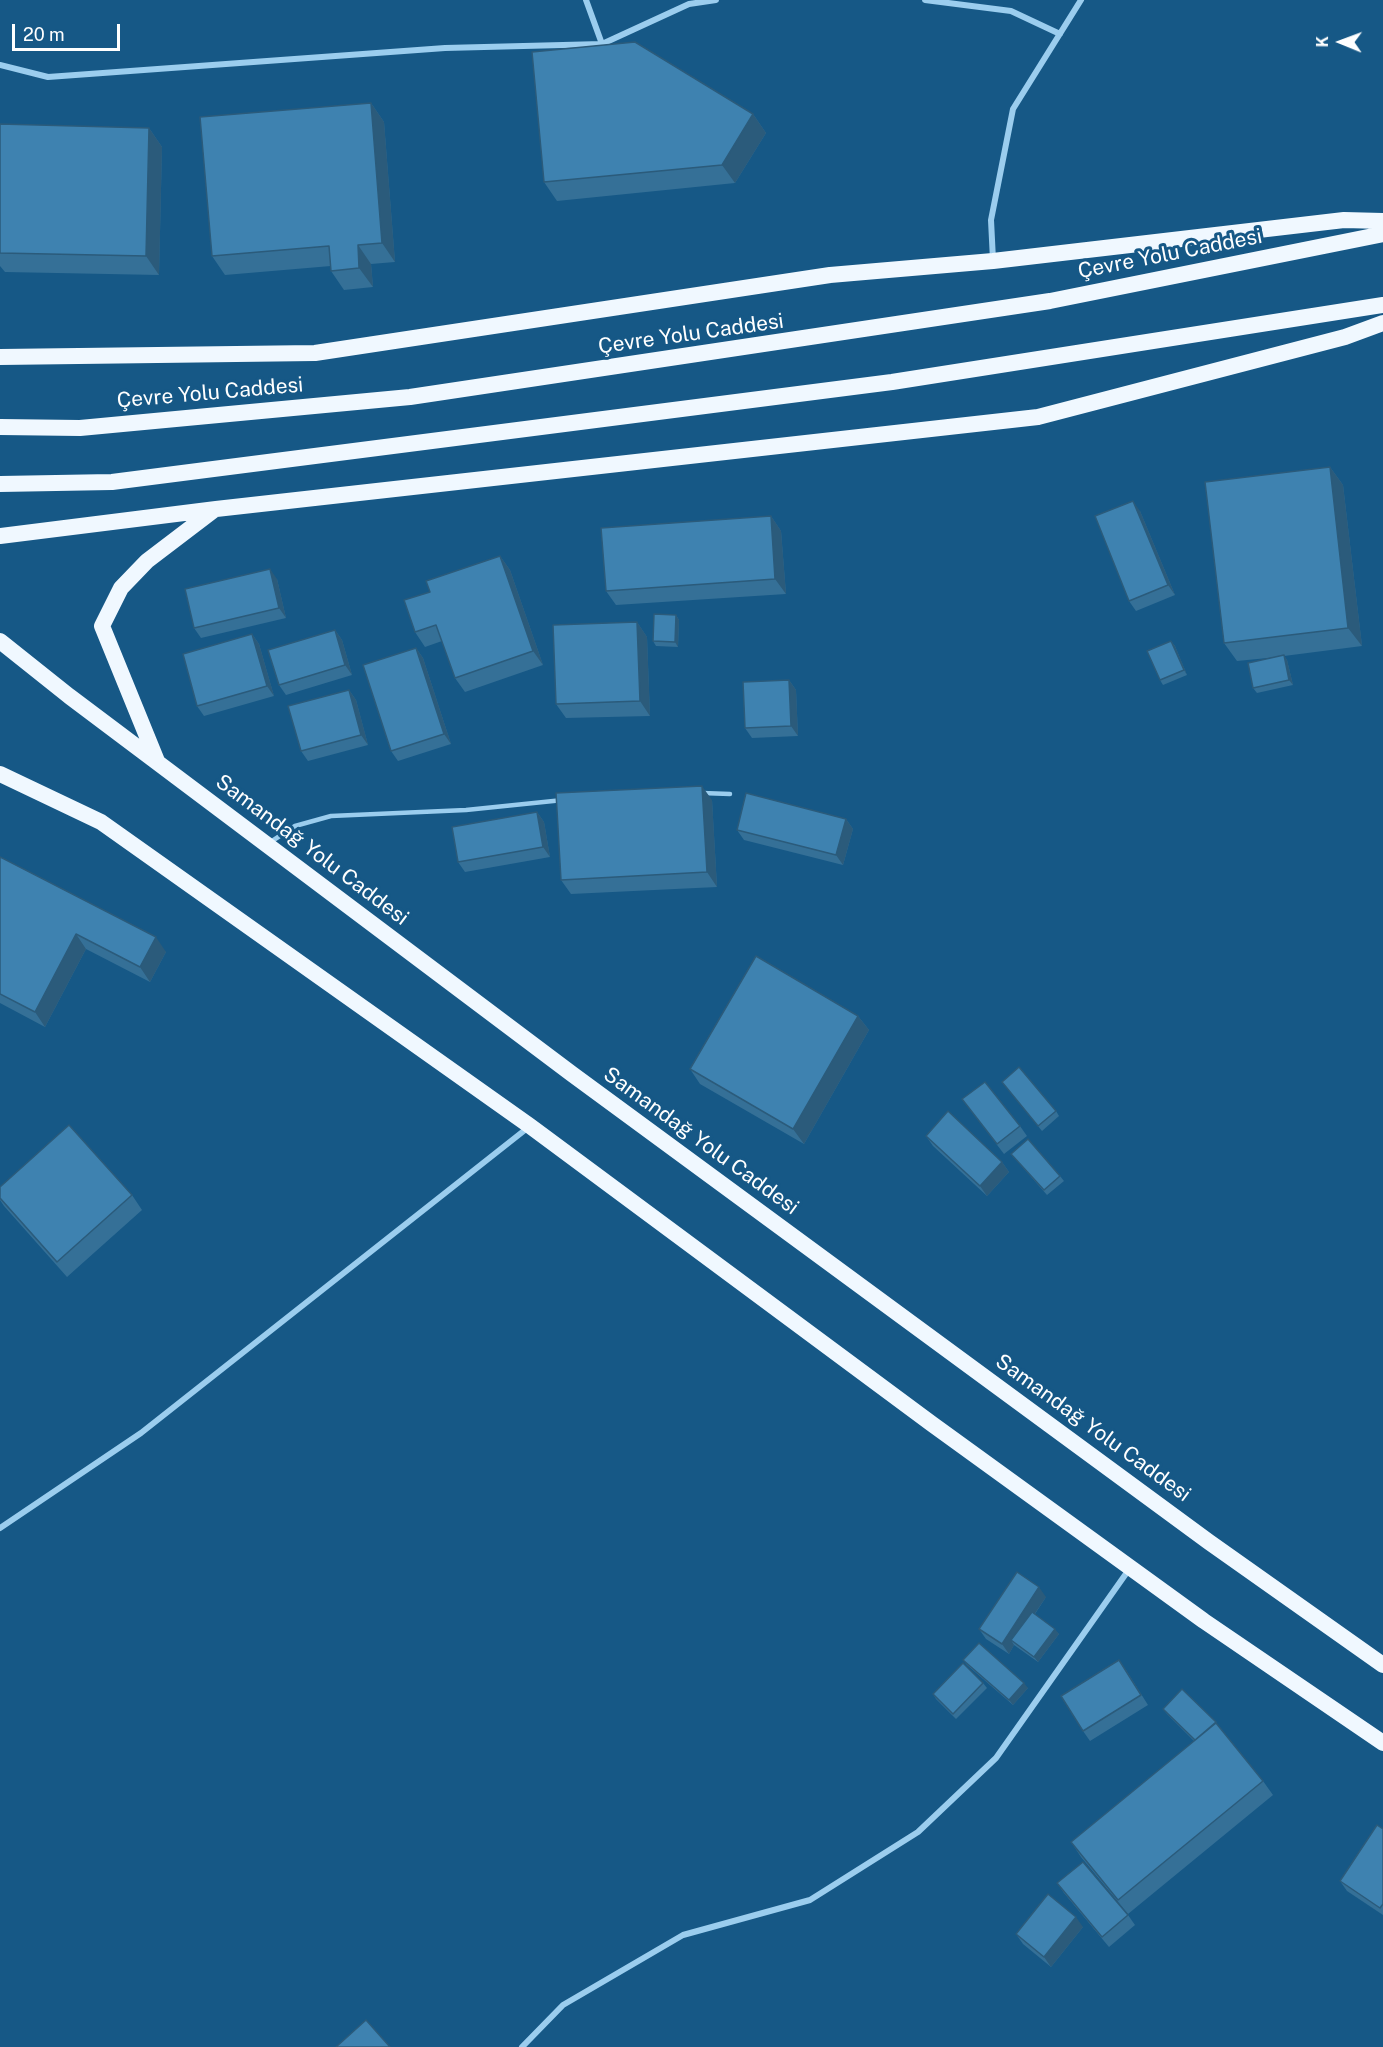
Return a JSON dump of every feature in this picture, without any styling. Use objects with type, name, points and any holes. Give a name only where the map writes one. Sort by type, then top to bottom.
[{"type":"highway","points":[[0,357],[315,353],[830,275],[993,261],[1344,220],[1383,221]]},
{"type":"highway","name":"Çevre Yolu Caddesi","points":[[0,427],[80,428],[410,398],[1050,302],[1383,234]]},
{"type":"highway","points":[[0,484],[112,482],[892,381],[1383,305]]},
{"type":"highway","points":[[0,536],[216,508],[1038,417],[1345,337],[1383,323]]},
{"type":"highway","points":[[158,762],[102,626],[121,588],[216,508]]},
{"type":"highway","name":"Samandağ Yolu Caddesi","points":[[0,641],[591,1088],[1209,1542],[1383,1665]]},
{"type":"highway","points":[[0,774],[101,822],[531,1126],[1130,1568],[1383,1743]]},
{"type":"street","points":[[586,0],[602,44]]},
{"type":"street","points":[[0,65],[48,77],[445,48],[602,44],[689,4],[716,0]]},
{"type":"street","points":[[925,0],[1011,11],[1060,34]]},
{"type":"street","points":[[993,261],[991,220],[1013,109],[1081,0]]},
{"type":"street","points":[[0,1528],[141,1433],[531,1126]]},
{"type":"street","points":[[522,2047],[563,2005],[683,1935],[810,1900],[918,1832],[996,1758],[1130,1568]]},
{"type":"lane","points":[[695,793],[730,794]]},
{"type":"lane","points":[[267,845],[295,826],[331,816],[466,810],[569,799]]},
{"type":"building","points":[[635,42],[753,114],[722,165],[544,182],[532,52]]},
{"type":"building","points":[[371,103],[382,243],[358,245],[359,268],[331,271],[329,246],[212,256],[200,117]]},
{"type":"building","points":[[0,124],[149,128],[146,256],[0,253]]},
{"type":"building","points":[[1330,467],[1348,628],[1224,643],[1205,482]]},
{"type":"building","points":[[1133,501],[1168,585],[1129,601],[1095,516]]},
{"type":"building","points":[[771,516],[775,579],[606,591],[601,528]]},
{"type":"building","points":[[500,556],[533,651],[455,678],[436,625],[415,632],[404,600],[430,592],[426,581]]},
{"type":"building","points":[[270,569],[279,608],[194,628],[185,589]]},
{"type":"building","points":[[654,614],[676,615],[675,642],[653,641]]},
{"type":"building","points":[[637,622],[640,701],[556,704],[553,625]]},
{"type":"building","points":[[335,630],[345,665],[279,685],[268,650]]},
{"type":"building","points":[[252,634],[267,686],[197,706],[183,654]]},
{"type":"building","points":[[1171,641],[1184,670],[1160,680],[1147,651]]},
{"type":"building","points":[[416,648],[444,734],[391,751],[363,665]]},
{"type":"building","points":[[1284,655],[1289,680],[1253,688],[1248,663]]},
{"type":"building","points":[[789,680],[791,726],[745,728],[743,682]]},
{"type":"building","points":[[349,690],[361,735],[301,751],[288,706]]},
{"type":"building","points":[[702,786],[707,872],[561,880],[556,793]]},
{"type":"building","points":[[746,793],[846,819],[836,855],[737,830]]},
{"type":"building","points":[[537,812],[543,847],[458,862],[452,827]]},
{"type":"building","points":[[0,857],[156,937],[140,967],[76,934],[35,1012],[0,994]]},
{"type":"building","points":[[756,956],[858,1016],[793,1129],[690,1069]]},
{"type":"building","points":[[1019,1067],[1056,1111],[1038,1126],[1002,1082]]},
{"type":"building","points":[[985,1082],[1020,1126],[997,1144],[962,1099]]},
{"type":"building","points":[[948,1111],[1002,1162],[980,1186],[926,1136]]},
{"type":"building","points":[[69,1125],[132,1195],[57,1262],[0,1198],[0,1187]]},
{"type":"building","points":[[1028,1139],[1060,1176],[1044,1190],[1011,1154]]},
{"type":"building","points":[[1017,1572],[1039,1587],[1002,1644],[979,1629]]},
{"type":"building","points":[[1032,1612],[1055,1629],[1034,1657],[1011,1640]]},
{"type":"building","points":[[979,1643],[1024,1683],[1009,1700],[963,1660]]},
{"type":"building","points":[[1119,1660],[1141,1695],[1083,1731],[1061,1696]]},
{"type":"building","points":[[963,1663],[983,1683],[953,1714],[933,1694]]},
{"type":"building","points":[[1182,1689],[1216,1722],[1195,1740],[1163,1709]]},
{"type":"building","points":[[1216,1723],[1263,1781],[1118,1900],[1071,1842]]},
{"type":"building","points":[[1377,1825],[1383,1829],[1383,1904],[1380,1908],[1340,1881]]},
{"type":"building","points":[[1083,1862],[1128,1915],[1102,1937],[1057,1883]]},
{"type":"building","points":[[1048,1894],[1076,1917],[1044,1957],[1016,1934]]},
{"type":"building","points":[[366,2020],[390,2047],[336,2047]]}]
